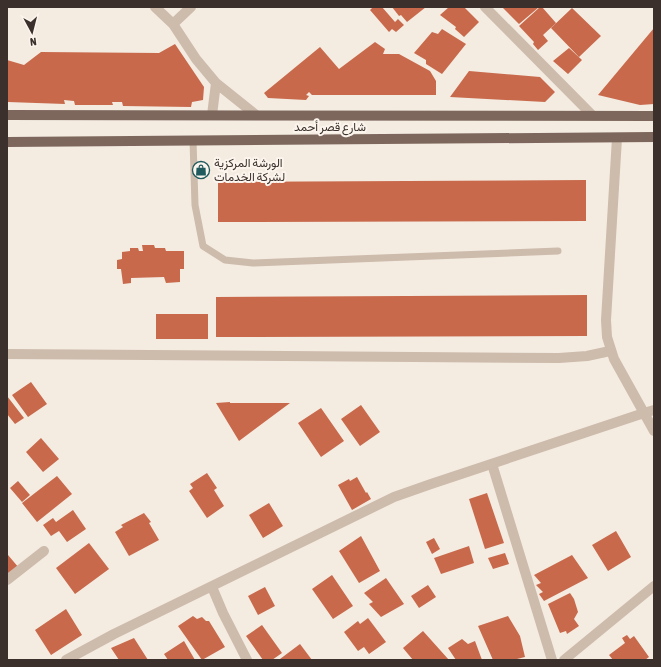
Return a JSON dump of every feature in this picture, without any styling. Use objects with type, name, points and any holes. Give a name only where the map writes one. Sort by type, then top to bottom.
[{"type":"main road","name":"شارع قصر أحمد","points":[[7,115],[654,116]]},
{"type":"main road","name":"شارع قصر أحمد","points":[[7,142],[654,137]]},
{"type":"street","points":[[155,7],[173,24],[196,59],[216,84],[256,115]]},
{"type":"street","points":[[173,24],[191,7]]},
{"type":"street","points":[[485,7],[592,115]]},
{"type":"street","points":[[212,115],[216,84]]},
{"type":"street","points":[[617,138],[606,320],[607,337],[610,351],[649,412],[654,431]]},
{"type":"street","points":[[7,354],[559,358],[587,356],[610,351]]},
{"type":"street","points":[[66,660],[114,634],[394,497],[649,412]]},
{"type":"street","points":[[492,464],[552,660]]},
{"type":"street","points":[[7,580],[44,551]]},
{"type":"street","points":[[564,660],[654,586]]},
{"type":"street","points":[[212,587],[247,660]]},
{"type":"lane","points":[[193,140],[195,205],[203,246],[225,260],[253,263],[558,252]]},
{"type":"building","points":[[373,7],[382,7],[395,22],[398,19],[404,25],[396,32],[392,29],[389,32],[370,10]]},
{"type":"building","points":[[392,7],[426,7],[407,22],[401,15],[399,16]]},
{"type":"building","points":[[449,7],[464,7],[479,22],[464,37],[455,29],[456,27],[440,15]]},
{"type":"building","points":[[502,7],[539,7],[519,24]]},
{"type":"building","points":[[540,7],[542,7],[556,23],[543,35],[548,41],[538,50],[533,44],[534,42],[519,26]]},
{"type":"building","points":[[572,8],[601,36],[579,57],[551,28]]},
{"type":"building","points":[[654,28],[654,104],[640,105],[598,95]]},
{"type":"building","points":[[442,29],[466,44],[442,74],[426,64],[426,60],[414,53],[432,32],[438,34]]},
{"type":"building","points":[[375,42],[385,49],[383,54],[399,54],[430,71],[436,81],[436,95],[312,95],[309,92],[306,95],[309,96],[306,100],[268,98],[264,93],[320,47],[339,69]]},
{"type":"building","points":[[175,44],[204,87],[203,100],[192,102],[191,107],[123,106],[122,102],[112,102],[113,105],[75,105],[74,101],[64,100],[65,104],[7,101],[7,60],[24,65],[41,52],[159,53]]},
{"type":"building","points":[[569,48],[582,60],[568,74],[553,61]]},
{"type":"building","points":[[469,71],[540,77],[555,92],[545,102],[450,97]]},
{"type":"building","points":[[586,180],[586,221],[218,222],[218,182]]},
{"type":"building","points":[[142,245],[154,245],[155,248],[165,248],[166,251],[184,251],[184,269],[180,269],[180,282],[166,283],[164,277],[131,278],[131,283],[123,284],[121,269],[117,269],[117,260],[122,259],[122,252],[130,251],[130,248],[138,248],[139,251],[143,251]]},
{"type":"building","points":[[587,295],[587,336],[216,337],[216,297]]},
{"type":"building","points":[[156,314],[208,314],[208,339],[156,339]]},
{"type":"building","points":[[31,382],[47,404],[28,417],[12,395]]},
{"type":"building","points":[[7,396],[24,418],[15,424],[7,414]]},
{"type":"building","points":[[216,403],[290,403],[239,441]]},
{"type":"building","points":[[361,405],[380,432],[360,446],[341,419]]},
{"type":"building","points":[[321,408],[344,441],[321,457],[298,423]]},
{"type":"building","points":[[41,438],[59,459],[43,472],[26,452]]},
{"type":"building","points":[[207,473],[217,488],[214,490],[224,506],[207,518],[189,491],[193,488],[190,484]]},
{"type":"building","points":[[57,476],[72,494],[37,522],[22,503]]},
{"type":"building","points":[[357,477],[371,499],[352,510],[338,485],[349,479],[350,481]]},
{"type":"building","points":[[18,481],[30,495],[22,502],[10,488]]},
{"type":"building","points":[[487,493],[504,543],[485,549],[469,499]]},
{"type":"building","points":[[269,503],[283,526],[263,538],[249,515]]},
{"type":"building","points":[[73,510],[86,529],[67,542],[59,531],[51,536],[43,525],[53,518],[56,522]]},
{"type":"building","points":[[144,513],[151,522],[149,523],[159,540],[129,556],[115,532],[123,527],[121,525]]},
{"type":"building","points":[[616,531],[631,557],[608,571],[592,545]]},
{"type":"building","points":[[361,536],[380,571],[359,583],[339,551]]},
{"type":"building","points":[[434,538],[440,549],[432,554],[426,542]]},
{"type":"building","points":[[89,543],[109,569],[75,594],[56,568]]},
{"type":"building","points":[[469,546],[474,563],[441,574],[434,558]]},
{"type":"building","points":[[505,553],[509,564],[493,569],[488,558]]},
{"type":"building","points":[[7,555],[19,568],[7,577]]},
{"type":"building","points":[[572,555],[588,578],[544,601],[539,594],[543,592],[536,585],[541,583],[534,575]]},
{"type":"building","points":[[332,575],[353,606],[333,619],[312,589]]},
{"type":"building","points":[[386,578],[404,604],[381,617],[369,604],[373,602],[364,593]]},
{"type":"building","points":[[428,585],[436,597],[419,608],[411,596]]},
{"type":"building","points":[[265,587],[275,606],[258,615],[248,596]]},
{"type":"building","points":[[570,593],[574,599],[578,612],[574,619],[579,626],[567,634],[566,631],[560,633],[548,604]]},
{"type":"building","points":[[66,609],[82,635],[51,655],[35,630]]},
{"type":"building","points":[[193,616],[197,619],[202,617],[206,621],[209,621],[225,647],[202,660],[178,626]]},
{"type":"building","points":[[508,616],[520,636],[525,657],[513,660],[493,660],[478,626]]},
{"type":"building","points":[[368,618],[386,642],[369,654],[364,647],[358,651],[344,632],[358,621],[360,624]]},
{"type":"building","points":[[262,625],[282,653],[272,660],[263,660],[246,636]]},
{"type":"building","points":[[423,631],[449,660],[413,660],[403,648]]},
{"type":"building","points":[[627,635],[630,639],[634,636],[649,657],[645,660],[613,660],[609,655],[625,643],[622,638]]},
{"type":"building","points":[[134,638],[148,660],[119,660],[111,648]]},
{"type":"building","points":[[462,639],[468,644],[475,641],[482,660],[456,660],[448,648]]},
{"type":"building","points":[[184,641],[195,660],[168,660],[164,654]]},
{"type":"building","points":[[300,644],[312,660],[280,659]]},
{"type":"place","name":"الورشة المركزية لشركة الخدمات","points":[[201,170]]}]
